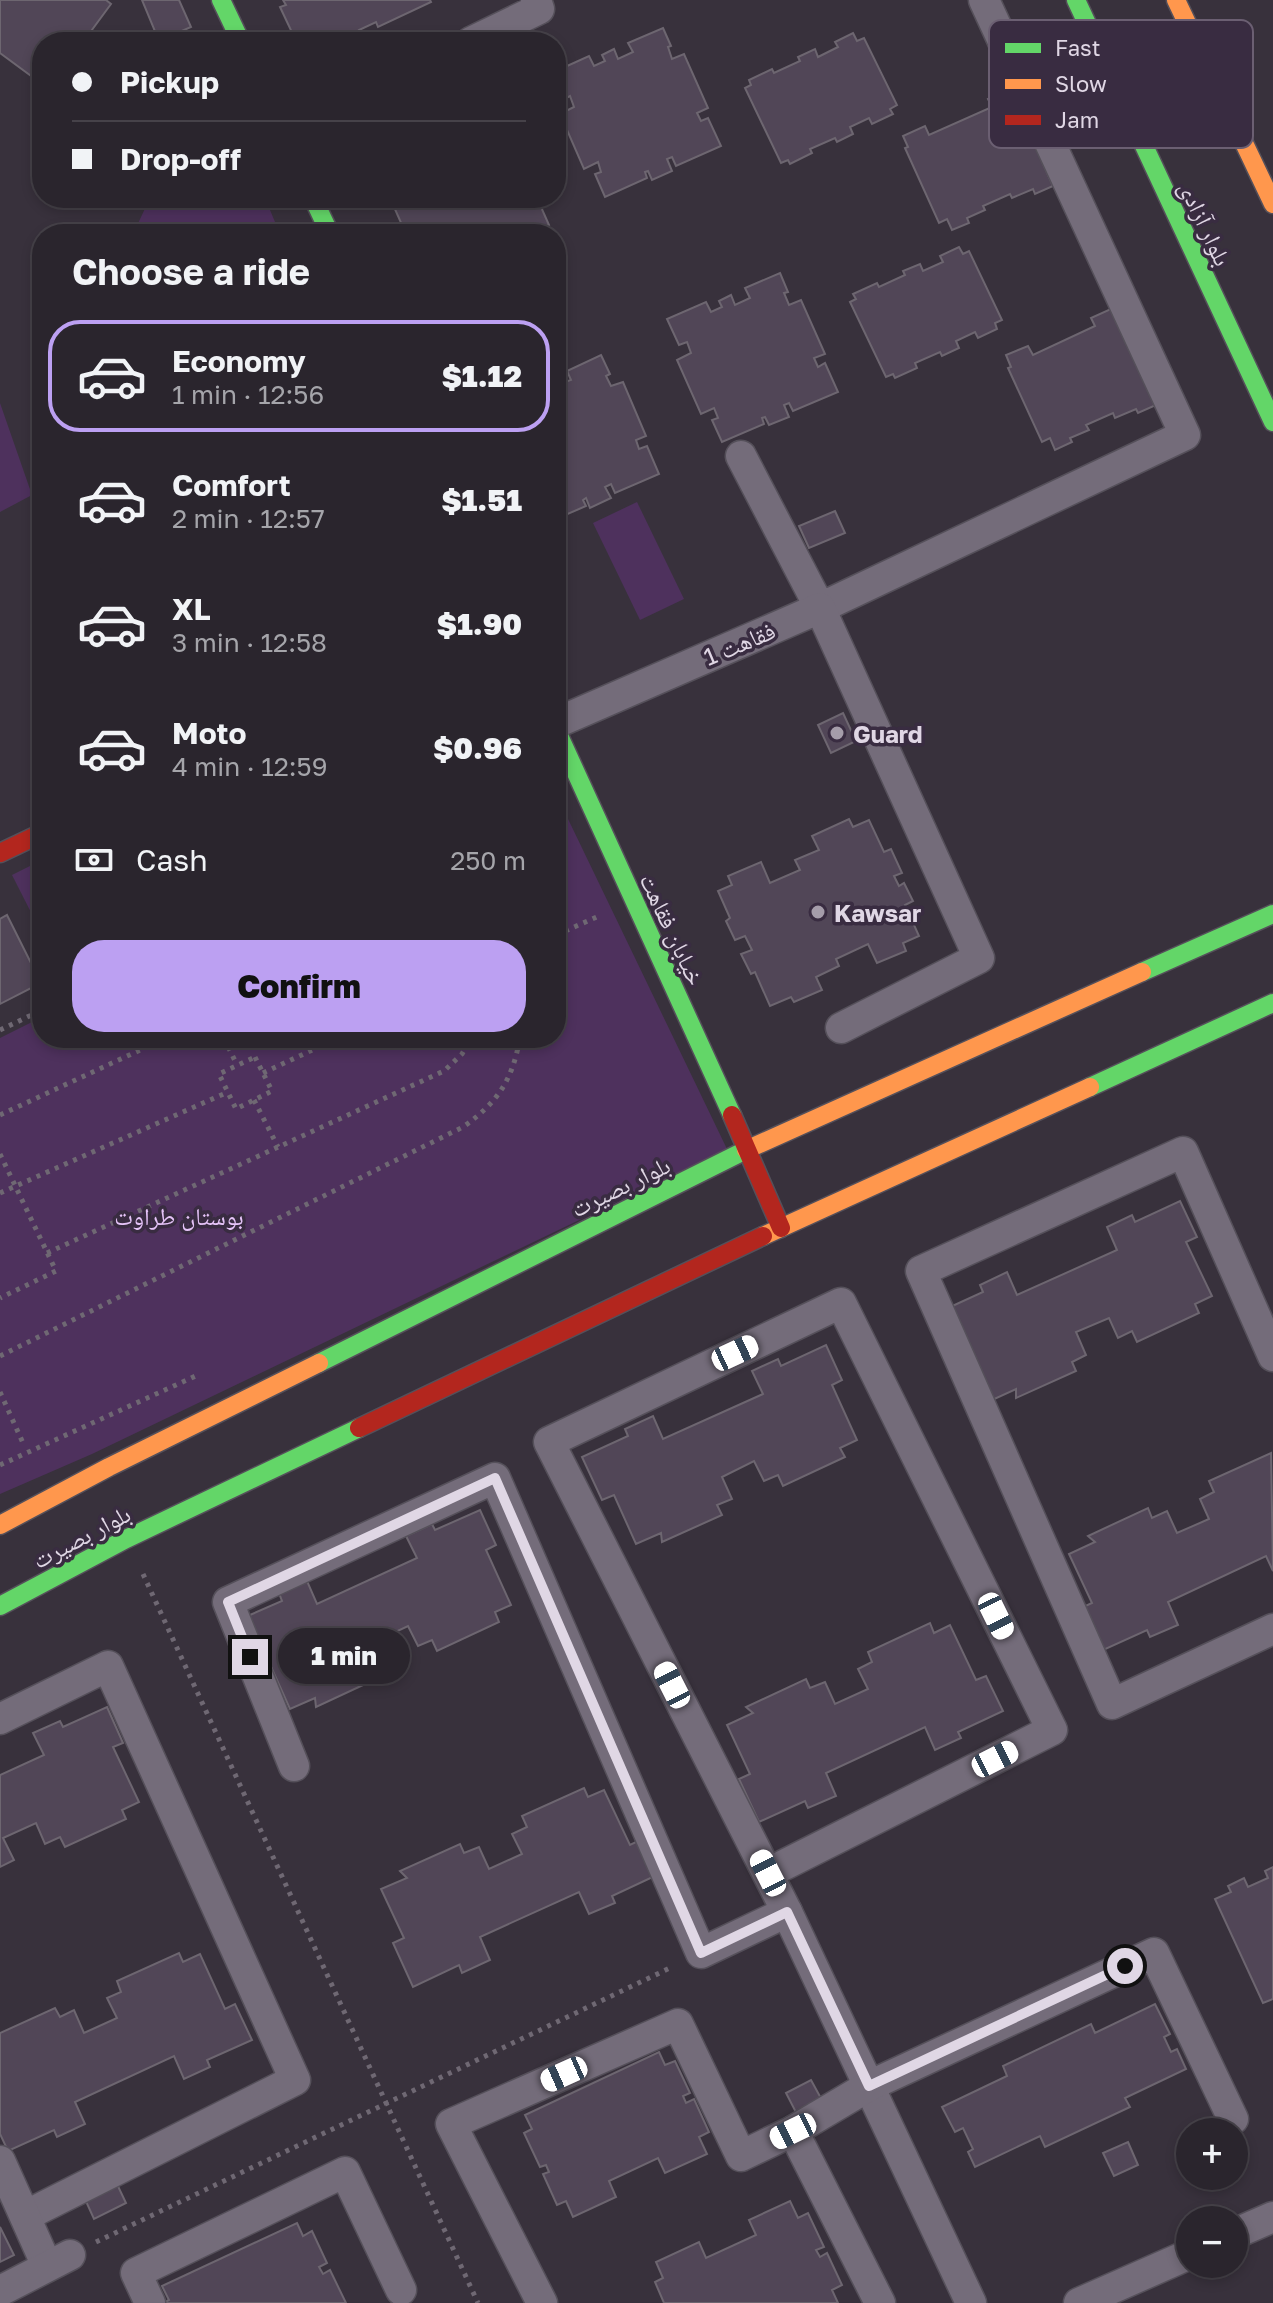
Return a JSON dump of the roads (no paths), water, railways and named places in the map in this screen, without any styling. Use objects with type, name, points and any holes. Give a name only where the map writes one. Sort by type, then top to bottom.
[{"type":"main road","points":[[221,0],[236,32]]},
{"type":"main road","name":"بلوار آزادی","points":[[1076,0],[1085,20]]},
{"type":"main road","points":[[1176,0],[1186,20]]},
{"type":"main road","name":"بلوار آزادی","points":[[1145,148],[1273,422]]},
{"type":"main road","points":[[1246,148],[1273,204]]},
{"type":"main road","name":"خیابان فقاهت","points":[[566,751],[781,1228]]},
{"type":"main road","points":[[0,853],[32,838]]},
{"type":"main road","name":"بلوار بصیرت","points":[[0,1525],[109,1467],[748,1149],[1273,914]]},
{"type":"main road","name":"بلوار بصیرت","points":[[0,1606],[126,1539],[781,1228],[1273,1003]]},
{"type":"street","points":[[492,32],[539,9],[536,0]]},
{"type":"street","name":"فقاهت 1","points":[[984,0],[993,20]]},
{"type":"street","name":"فقاهت 1","points":[[566,719],[820,608],[1185,435],[1052,148]]},
{"type":"street","points":[[741,456],[820,608],[979,958],[841,1028]]},
{"type":"street","points":[[1273,1356],[1183,1152],[921,1271],[1112,1704],[1273,1629]]},
{"type":"street","points":[[768,1873],[1052,1730],[841,1303],[549,1442],[768,1873],[971,2303]]},
{"type":"street","points":[[294,1766],[228,1602],[495,1478],[701,1953],[787,1912]]},
{"type":"street","points":[[0,1719],[108,1666],[295,2080],[25,2216]]},
{"type":"street","points":[[542,2303],[451,2124],[678,2024],[741,2156],[793,2131],[869,2086],[1154,1953],[1233,2118]]},
{"type":"street","points":[[793,2131],[880,2303]]},
{"type":"street","points":[[0,2161],[25,2216],[59,2260],[0,2291]]},
{"type":"street","points":[[150,2303],[136,2273],[345,2172],[401,2290]]},
{"type":"street","points":[[1248,2228],[1273,2217]]},
{"type":"street","points":[[1079,2303],[1176,2260]]},
{"type":"place","name":"Guard","points":[[837,733]]},
{"type":"place","name":"Kawsar","points":[[818,912]]},
{"type":"park label","name":"بوستان طراوت","points":[[179,1215]]}]
